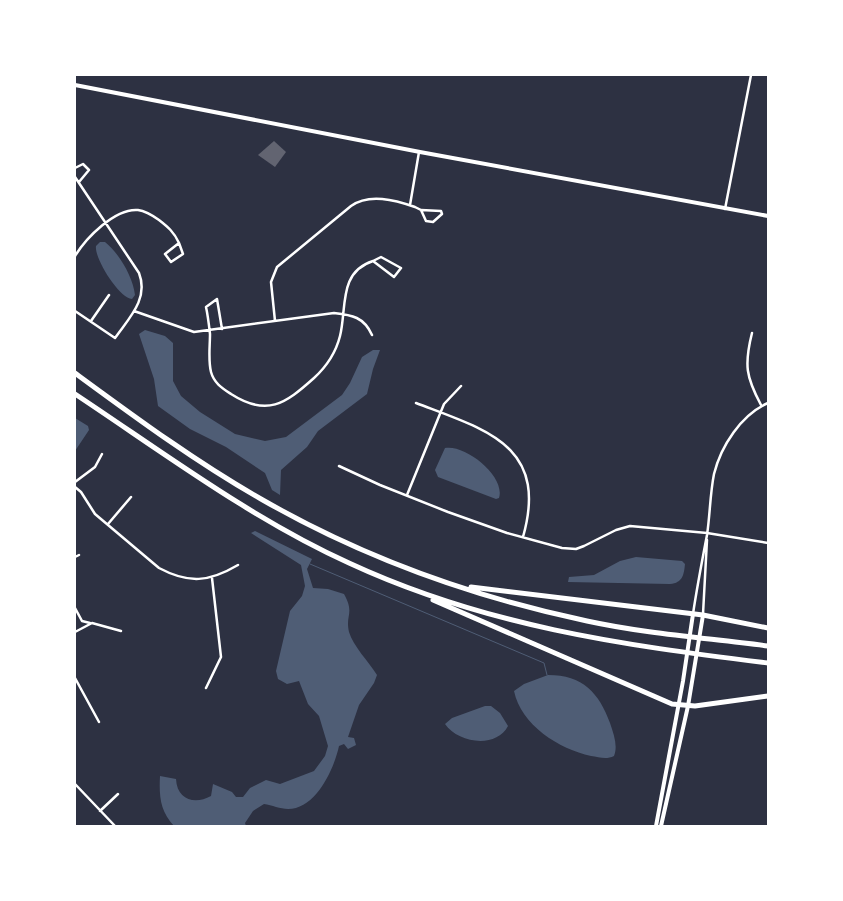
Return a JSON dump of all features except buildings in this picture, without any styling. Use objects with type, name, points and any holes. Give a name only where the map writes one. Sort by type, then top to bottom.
[{"type":"highway","points":[[75,373],[208,466],[260,498],[360,549],[412,571],[520,605],[580,620],[674,635],[768,646]]},
{"type":"highway","points":[[75,394],[195,476],[269,520],[348,563],[456,611],[678,706],[768,696]]},
{"type":"highway","points":[[455,585],[703,615],[768,628]]},
{"type":"highway","points":[[414,591],[530,625],[603,641],[672,652],[768,663]]},
{"type":"street","points":[[725,209],[752,75]]},
{"type":"street","points":[[75,85],[420,152],[768,216]]},
{"type":"street","points":[[410,205],[420,152]]},
{"type":"street","points":[[75,168],[82,164],[89,170],[78,182]]},
{"type":"street","points":[[75,176],[141,280],[142,297],[115,338],[75,311]]},
{"type":"street","points":[[275,321],[271,282],[278,265],[357,201],[373,198],[410,205],[421,210],[441,212],[442,214],[433,222],[424,218],[421,210]]},
{"type":"street","points":[[75,256],[90,235],[127,212],[143,211],[174,231],[183,254],[171,262],[165,254],[178,243]]},
{"type":"street","points":[[222,329],[217,299],[206,307],[210,331],[210,368],[215,381],[249,404],[268,407],[283,402],[323,370],[339,342],[348,282],[353,275],[373,261],[381,257],[386,258],[401,268],[394,277],[373,261]]},
{"type":"street","points":[[90,321],[109,295]]},
{"type":"street","points":[[134,311],[189,332],[210,331],[334,313],[361,320],[372,335]]},
{"type":"street","points":[[752,333],[747,353],[747,371],[751,386],[762,406]]},
{"type":"street","points":[[406,496],[440,412],[449,398],[461,386]]},
{"type":"street","points":[[416,403],[493,435],[519,461],[525,474],[530,494],[529,516],[523,537]]},
{"type":"street","points":[[656,826],[707,534],[713,482],[720,458],[735,430],[768,403]]},
{"type":"street","points":[[75,482],[95,467],[102,454]]},
{"type":"street","points":[[338,466],[448,512],[562,548],[576,549],[616,530],[630,526],[768,543]]},
{"type":"street","points":[[75,487],[81,492],[95,514],[159,568],[169,573],[187,578],[212,578],[238,565]]},
{"type":"street","points":[[108,524],[131,497]]},
{"type":"street","points":[[661,826],[688,706],[703,615],[707,534]]},
{"type":"street","points":[[75,558],[79,556]]},
{"type":"street","points":[[206,688],[221,657],[212,578]]},
{"type":"street","points":[[75,608],[82,621],[121,631]]},
{"type":"street","points":[[75,632],[92,623]]},
{"type":"street","points":[[75,678],[99,722]]},
{"type":"street","points":[[75,784],[114,825]]},
{"type":"street","points":[[100,810],[118,794]]},
{"type":"water","points":[[100,242],[105,242],[125,266],[134,288],[135,295],[132,299],[121,292],[108,277],[96,252],[96,246]]},
{"type":"water","points":[[145,330],[165,336],[173,343],[173,381],[181,396],[200,412],[235,434],[265,441],[286,437],[342,395],[362,357],[373,350],[380,350],[367,394],[318,431],[307,447],[281,470],[280,495],[272,490],[265,473],[226,447],[190,429],[158,406],[154,379],[139,334]]},
{"type":"water","points":[[75,418],[88,426],[89,430],[75,451]]},
{"type":"water","points":[[445,448],[463,451],[482,463],[496,480],[500,489],[499,498],[496,499],[438,477],[435,470]]},
{"type":"water","points":[[255,531],[312,559],[307,569],[313,588],[328,589],[344,594],[349,606],[348,626],[351,637],[377,675],[374,683],[359,705],[348,737],[354,738],[356,745],[348,749],[344,744],[339,746],[328,776],[315,795],[307,802],[298,807],[288,809],[264,804],[253,811],[245,823],[246,826],[174,826],[166,815],[161,803],[160,776],[176,779],[180,792],[188,799],[199,800],[211,796],[213,784],[232,792],[236,797],[243,797],[250,788],[266,780],[280,784],[314,771],[325,756],[328,746],[319,716],[308,704],[299,681],[287,684],[278,679],[276,671],[290,611],[302,596],[305,586],[301,565],[251,533]]},
{"type":"water","points":[[636,557],[682,561],[685,564],[683,574],[678,582],[670,584],[568,582],[569,577],[594,575],[620,561]]},
{"type":"water","points":[[548,675],[571,678],[580,682],[595,695],[606,712],[613,732],[616,744],[614,756],[605,758],[591,756],[566,748],[543,734],[524,715],[514,691],[524,684]]},
{"type":"water","points":[[485,706],[491,706],[500,713],[508,726],[495,738],[477,741],[467,739],[459,736],[445,724],[452,718]]},
{"type":"waterway","points":[[310,564],[544,663],[547,675]]}]
